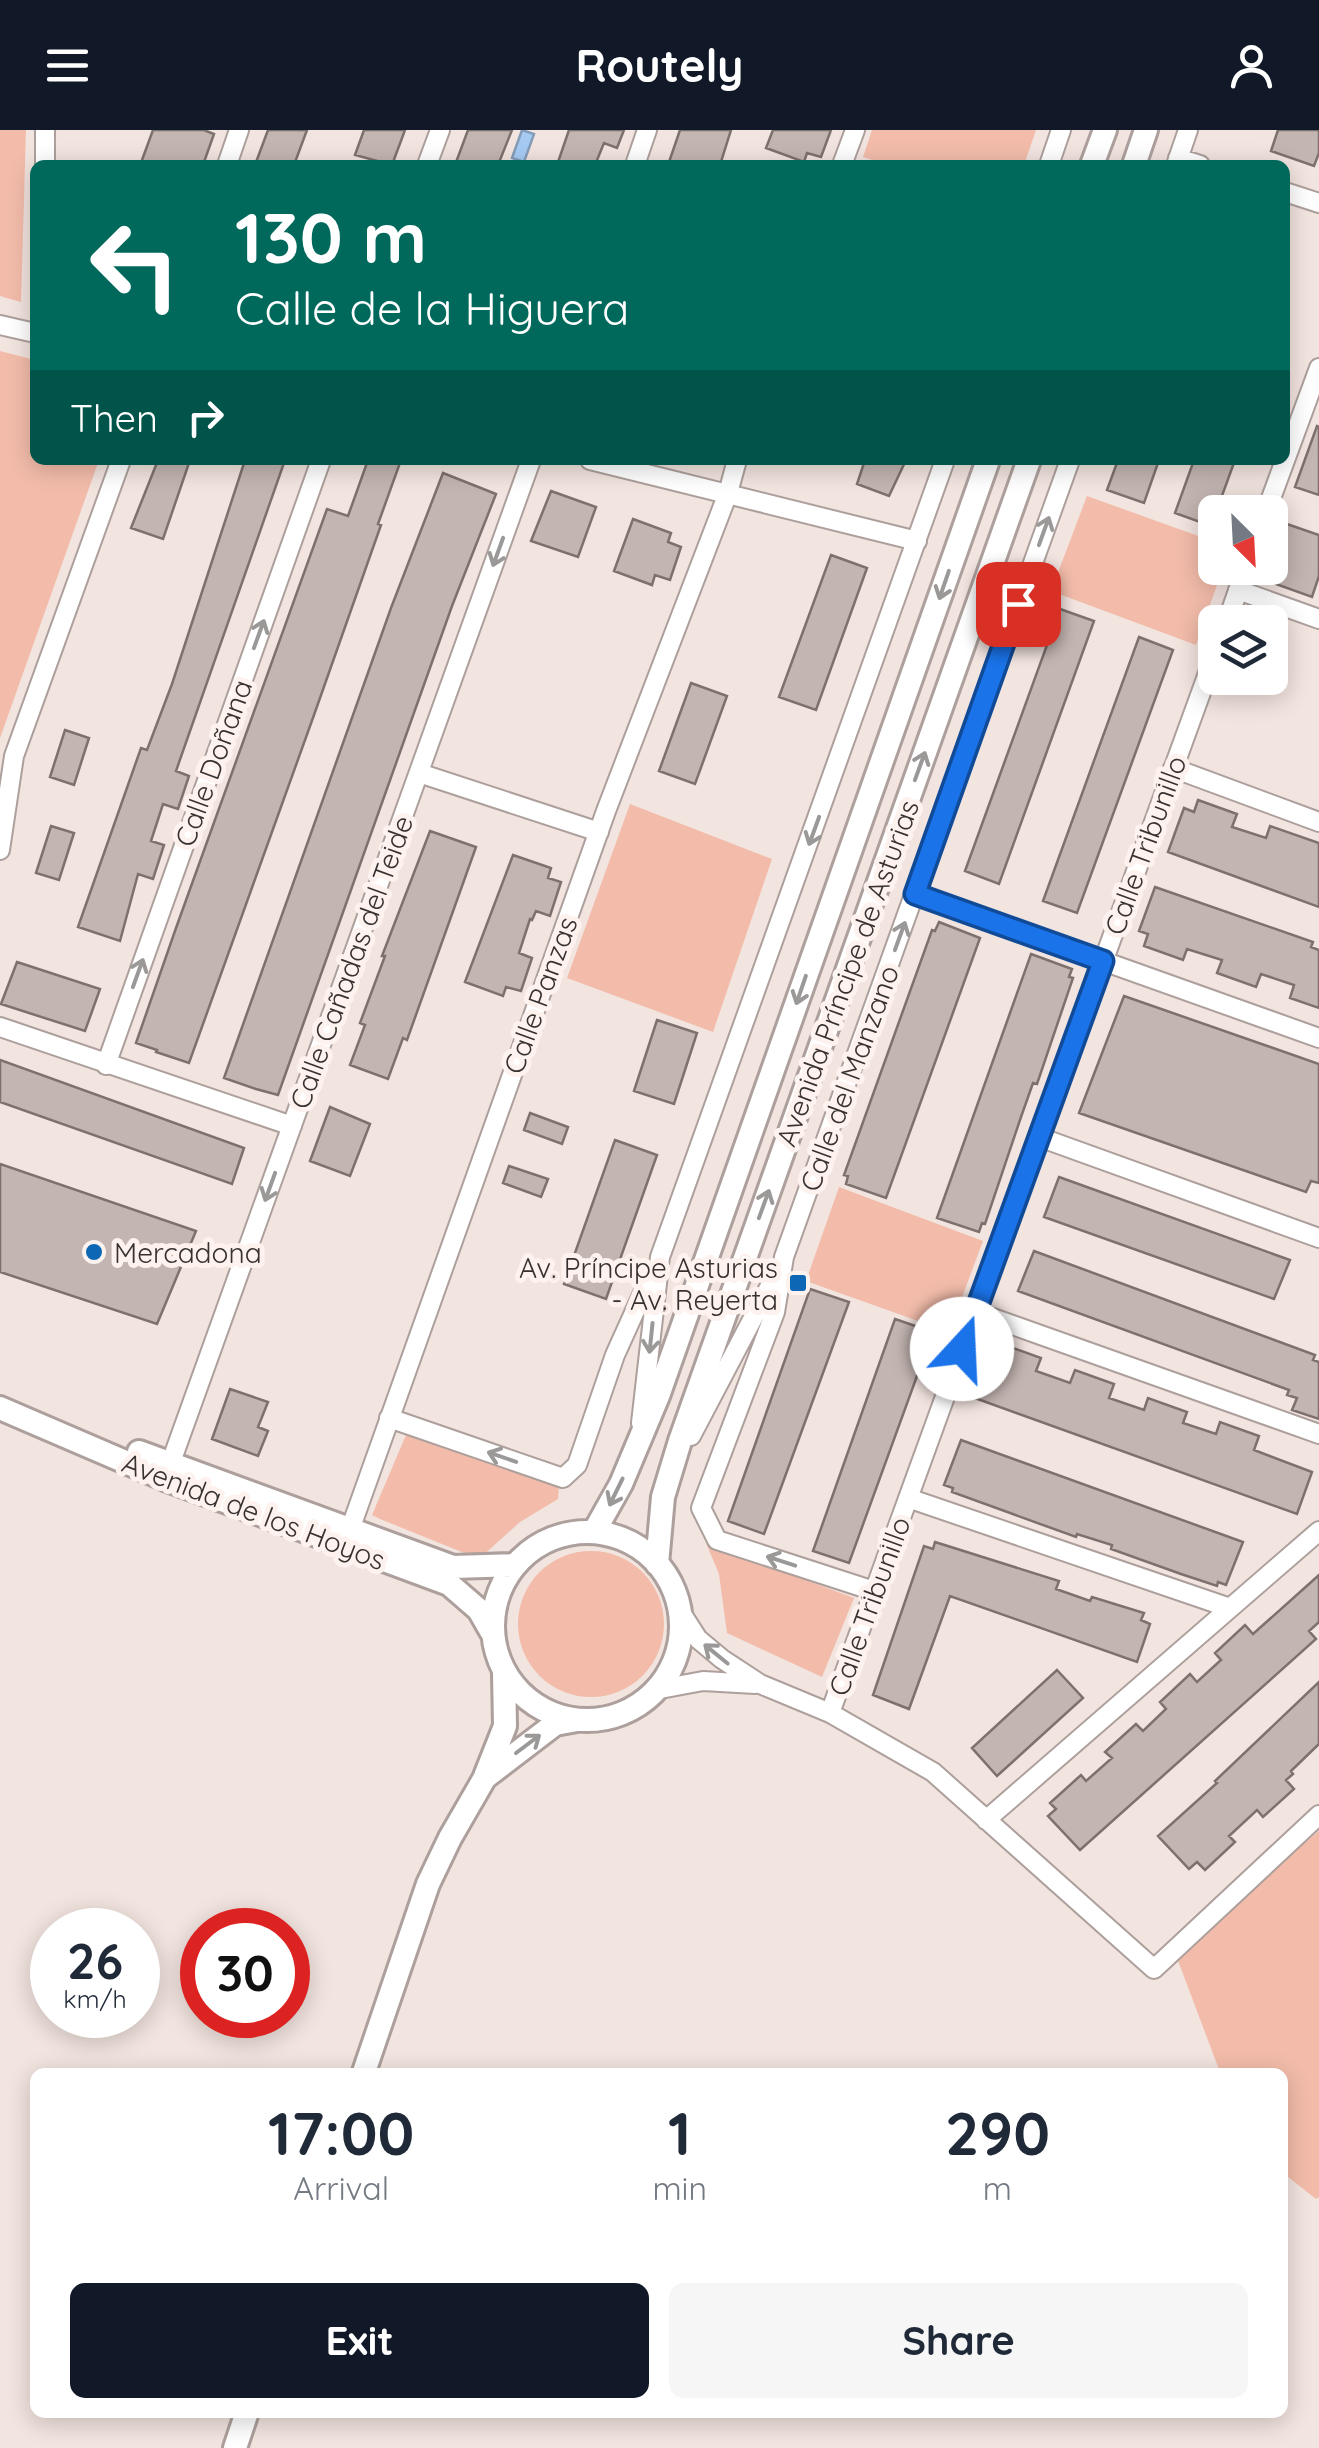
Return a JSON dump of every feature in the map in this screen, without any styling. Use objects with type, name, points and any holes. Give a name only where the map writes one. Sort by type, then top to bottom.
[{"type":"street","points":[[44,160],[45,130]]},
{"type":"street","points":[[228,160],[239,130]]},
{"type":"street","points":[[430,160],[440,130]]},
{"type":"street","points":[[637,160],[647,130]]},
{"type":"street","points":[[844,160],[855,130]]},
{"type":"street","points":[[1051,160],[1061,130]]},
{"type":"street","points":[[1094,160],[1104,130]]},
{"type":"street","points":[[1136,160],[1146,130]]},
{"type":"street","points":[[1178,160],[1188,130]]},
{"type":"street","points":[[1290,193],[1319,202]]},
{"type":"street","points":[[0,325],[30,332]]},
{"type":"street","points":[[1290,459],[1311,413],[1319,368]]},
{"type":"street","points":[[0,850],[14,756],[119,465]]},
{"type":"street","name":"Calle Doñana","points":[[106,1066],[319,465]]},
{"type":"street","name":"Calle Cañadas del Teide","points":[[168,1472],[529,465]]},
{"type":"street","points":[[611,465],[917,541]]},
{"type":"street","name":"Calle Panzas","points":[[347,1539],[599,832],[736,465]]},
{"type":"street","name":"Avenida Príncipe de Asturias","points":[[389,1418],[562,1478],[578,1465],[614,1355],[660,1257],[944,465]]},
{"type":"street","name":"Avenida Príncipe de Asturias","points":[[594,1532],[616,1494],[665,1378],[986,465]]},
{"type":"street","name":"Avenida Príncipe de Asturias","points":[[657,1564],[659,1522],[667,1486],[1027,465]]},
{"type":"street","name":"Calle del Manzano","points":[[874,1591],[717,1540],[700,1508],[775,1312],[784,1257],[1068,465]]},
{"type":"street","points":[[1274,495],[1287,465]]},
{"type":"street","points":[[1232,605],[1240,585]]},
{"type":"street","points":[[1238,590],[1319,619]]},
{"type":"street","name":"Calle Tribunillo","points":[[830,1713],[1200,695]]},
{"type":"street","points":[[1174,768],[1319,822]]},
{"type":"street","points":[[419,773],[599,832]]},
{"type":"street","points":[[915,894],[1319,1038]]},
{"type":"street","points":[[0,1027],[292,1126]]},
{"type":"street","points":[[1039,1137],[1319,1238]]},
{"type":"street","name":"Avenida Príncipe de Asturias","points":[[639,1438],[660,1257]]},
{"type":"street","name":"Avenida Príncipe de Asturias","points":[[667,1486],[729,1358],[784,1257]]},
{"type":"street","points":[[976,1312],[1319,1434]]},
{"type":"street","name":"Avenida de los Hoyos","points":[[0,1395],[168,1472]]},
{"type":"street","name":"Avenida de los Hoyos","points":[[0,1408],[347,1539],[449,1584],[480,1610],[492,1633]]},
{"type":"street","points":[[908,1498],[1230,1608]]},
{"type":"street","points":[[986,1820],[1319,1531]]},
{"type":"street","points":[[484,1778],[555,1724],[606,1718],[632,1708],[671,1672],[680,1652],[682,1614],[672,1587],[657,1564],[639,1548],[594,1532],[564,1534],[537,1546],[514,1565],[497,1597],[492,1633],[495,1654],[504,1673],[523,1696],[548,1713],[577,1720]]},
{"type":"street","name":"Avenida de los Hoyos","points":[[347,1539],[454,1568],[514,1565]]},
{"type":"street","points":[[682,1614],[698,1639],[760,1684],[830,1713],[933,1772],[1154,1970],[1319,1816]]},
{"type":"street","points":[[365,2068],[428,1884],[484,1778],[505,1726],[504,1673]]},
{"type":"street","points":[[655,1690],[703,1680],[760,1684]]},
{"type":"street","points":[[235,2448],[245,2418]]},
{"type":"shaded area","points":[[0,130],[26,130],[21,302],[0,296]]},
{"type":"shaded area","points":[[872,130],[1036,130],[1026,160],[863,157]]},
{"type":"shaded area","points":[[0,351],[30,359],[30,465],[97,465],[0,738]]},
{"type":"shaded area","points":[[1087,496],[1198,536],[1198,585],[1217,585],[1210,605],[1198,605],[1196,645],[1051,591]]},
{"type":"shaded area","points":[[630,804],[772,859],[713,1032],[567,978]]},
{"type":"shaded area","points":[[839,1187],[983,1241],[949,1332],[806,1281]]},
{"type":"shaded area","points":[[406,1435],[559,1486],[558,1499],[520,1522],[479,1559],[380,1519],[372,1515]]},
{"type":"shaded area","points":[[706,1543],[854,1598],[822,1677],[727,1633],[719,1574]]},
{"type":"shaded area","points":[[591,1551],[619,1556],[643,1572],[659,1596],[664,1624],[659,1652],[643,1676],[619,1692],[591,1697],[563,1692],[539,1676],[523,1652],[518,1624],[523,1596],[539,1572],[563,1556]]},
{"type":"shaded area","points":[[1319,1831],[1316,2199],[1288,2177],[1288,2068],[1218,2068],[1177,1958],[1239,1897]]},
{"type":"water","points":[[522,130],[534,134],[525,160],[512,158]]},
{"type":"building","points":[[153,130],[204,130],[214,134],[205,160],[142,160]]},
{"type":"building","points":[[268,130],[307,130],[296,160],[257,160]]},
{"type":"building","points":[[364,130],[405,130],[394,160],[355,155]]},
{"type":"building","points":[[468,130],[512,130],[500,160],[457,160]]},
{"type":"building","points":[[569,130],[624,130],[617,148],[604,143],[597,160],[559,160]]},
{"type":"building","points":[[680,130],[731,130],[722,160],[670,160]]},
{"type":"building","points":[[773,130],[831,130],[821,157],[807,153],[805,160],[799,160],[766,148]]},
{"type":"building","points":[[1278,130],[1319,130],[1319,153],[1314,166],[1271,151]]},
{"type":"building","points":[[1319,427],[1319,495],[1295,487]]},
{"type":"building","points":[[156,465],[188,465],[163,539],[131,528]]},
{"type":"building","points":[[243,465],[283,465],[176,771],[189,776],[178,809],[163,804],[151,841],[164,845],[153,879],[138,874],[120,941],[78,927],[141,748],[147,750]]},
{"type":"building","points":[[366,465],[399,465],[189,1063],[136,1043],[327,509],[348,516]]},
{"type":"building","points":[[863,465],[904,465],[889,496],[857,484]]},
{"type":"building","points":[[1116,465],[1157,465],[1144,503],[1107,490]]},
{"type":"building","points":[[1192,465],[1233,465],[1222,495],[1198,495],[1198,521],[1175,513]]},
{"type":"building","points":[[443,473],[496,494],[452,606],[278,1095],[256,1089],[224,1078]]},
{"type":"building","points":[[551,491],[596,507],[578,557],[531,541]]},
{"type":"building","points":[[633,519],[671,533],[668,542],[681,547],[670,580],[655,575],[652,585],[614,571]]},
{"type":"building","points":[[1288,524],[1319,535],[1319,576],[1312,597],[1279,585],[1288,585]]},
{"type":"building","points":[[831,555],[867,568],[816,710],[779,697]]},
{"type":"building","points":[[1060,609],[1094,621],[999,884],[965,871]]},
{"type":"building","points":[[1139,637],[1173,650],[1077,913],[1043,901]]},
{"type":"building","points":[[691,683],[727,696],[695,784],[659,771]]},
{"type":"building","points":[[65,730],[89,738],[74,785],[50,777]]},
{"type":"building","points":[[1198,800],[1237,814],[1232,827],[1266,838],[1270,826],[1319,843],[1319,907],[1168,852],[1184,808],[1194,812]]},
{"type":"building","points":[[51,826],[74,833],[59,880],[36,873]]},
{"type":"building","points":[[430,831],[476,847],[407,1040],[403,1038],[388,1079],[350,1065],[365,1025],[360,1023],[382,956]]},
{"type":"building","points":[[513,855],[551,868],[548,878],[561,882],[550,916],[536,911],[530,919],[519,953],[532,958],[521,991],[506,987],[503,996],[465,982]]},
{"type":"building","points":[[1155,887],[1313,942],[1311,947],[1319,950],[1319,1008],[1290,998],[1294,985],[1261,974],[1256,987],[1217,973],[1222,960],[1187,949],[1183,960],[1144,946],[1148,934],[1139,931]]},
{"type":"building","points":[[939,922],[980,938],[886,1198],[846,1184],[848,1176],[844,1175],[932,930]]},
{"type":"building","points":[[1031,954],[1072,969],[1069,977],[1073,978],[1037,1084],[1033,1083],[979,1232],[937,1218]]},
{"type":"building","points":[[17,962],[100,989],[85,1031],[1,1004]]},
{"type":"building","points":[[1124,996],[1319,1064],[1319,1183],[1311,1181],[1306,1192],[1079,1113]]},
{"type":"building","points":[[657,1020],[697,1033],[674,1104],[634,1091]]},
{"type":"building","points":[[0,1060],[244,1148],[232,1184],[0,1102]]},
{"type":"building","points":[[330,1107],[370,1124],[350,1176],[310,1161]]},
{"type":"building","points":[[530,1113],[568,1127],[562,1144],[524,1130]]},
{"type":"building","points":[[615,1140],[657,1155],[606,1299],[564,1284]]},
{"type":"building","name":"Mercadona","points":[[0,1164],[196,1231],[157,1324],[0,1272]]},
{"type":"building","points":[[509,1166],[548,1179],[541,1197],[503,1183]]},
{"type":"building","points":[[1059,1177],[1290,1260],[1274,1299],[1044,1217]]},
{"type":"building","points":[[1034,1251],[1315,1355],[1313,1360],[1319,1362],[1319,1419],[1292,1410],[1297,1398],[1287,1395],[1289,1390],[1018,1291]]},
{"type":"building","points":[[810,1289],[849,1302],[764,1534],[728,1521]]},
{"type":"building","points":[[895,1319],[933,1332],[849,1563],[813,1551]]},
{"type":"building","points":[[1002,1344],[1041,1358],[1036,1371],[1070,1383],[1075,1370],[1114,1384],[1109,1398],[1144,1410],[1148,1398],[1187,1412],[1183,1423],[1216,1434],[1220,1422],[1259,1436],[1254,1450],[1312,1472],[1297,1514],[972,1397],[988,1353],[997,1356]]},
{"type":"building","points":[[230,1389],[268,1402],[258,1427],[268,1431],[258,1456],[212,1439]]},
{"type":"building","points":[[961,1440],[1243,1542],[1226,1585],[1218,1582],[1217,1586],[1181,1574],[1111,1549],[1112,1545],[1077,1534],[1076,1537],[952,1492],[953,1488],[944,1485]]},
{"type":"building","points":[[935,1542],[1059,1581],[1056,1589],[1090,1601],[1092,1597],[1144,1613],[1141,1620],[1150,1624],[1137,1662],[950,1596],[909,1709],[873,1695],[924,1546],[933,1549]]},
{"type":"building","points":[[1319,1575],[1319,1622],[1309,1631],[1316,1639],[1080,1850],[1048,1816],[1056,1809],[1050,1803],[1081,1775],[1086,1781],[1112,1758],[1105,1752],[1136,1724],[1143,1731],[1166,1709],[1160,1702],[1190,1674],[1197,1682],[1221,1660],[1215,1653],[1245,1625],[1253,1634]]},
{"type":"building","points":[[1057,1670],[1083,1698],[997,1776],[972,1748]]},
{"type":"building","points":[[1319,1682],[1319,1744],[1286,1780],[1294,1789],[1263,1817],[1257,1810],[1229,1836],[1235,1842],[1205,1870],[1197,1862],[1189,1869],[1158,1836]]},
{"type":"place","name":"Mercadona","points":[[94,1252]]},
{"type":"place","name":"Av. Príncipe Asturias - Av. Reyerta","points":[[798,1283]]},
{"type":"route","points":[[962,1349],[1103,961],[915,894],[1018,604]]}]
